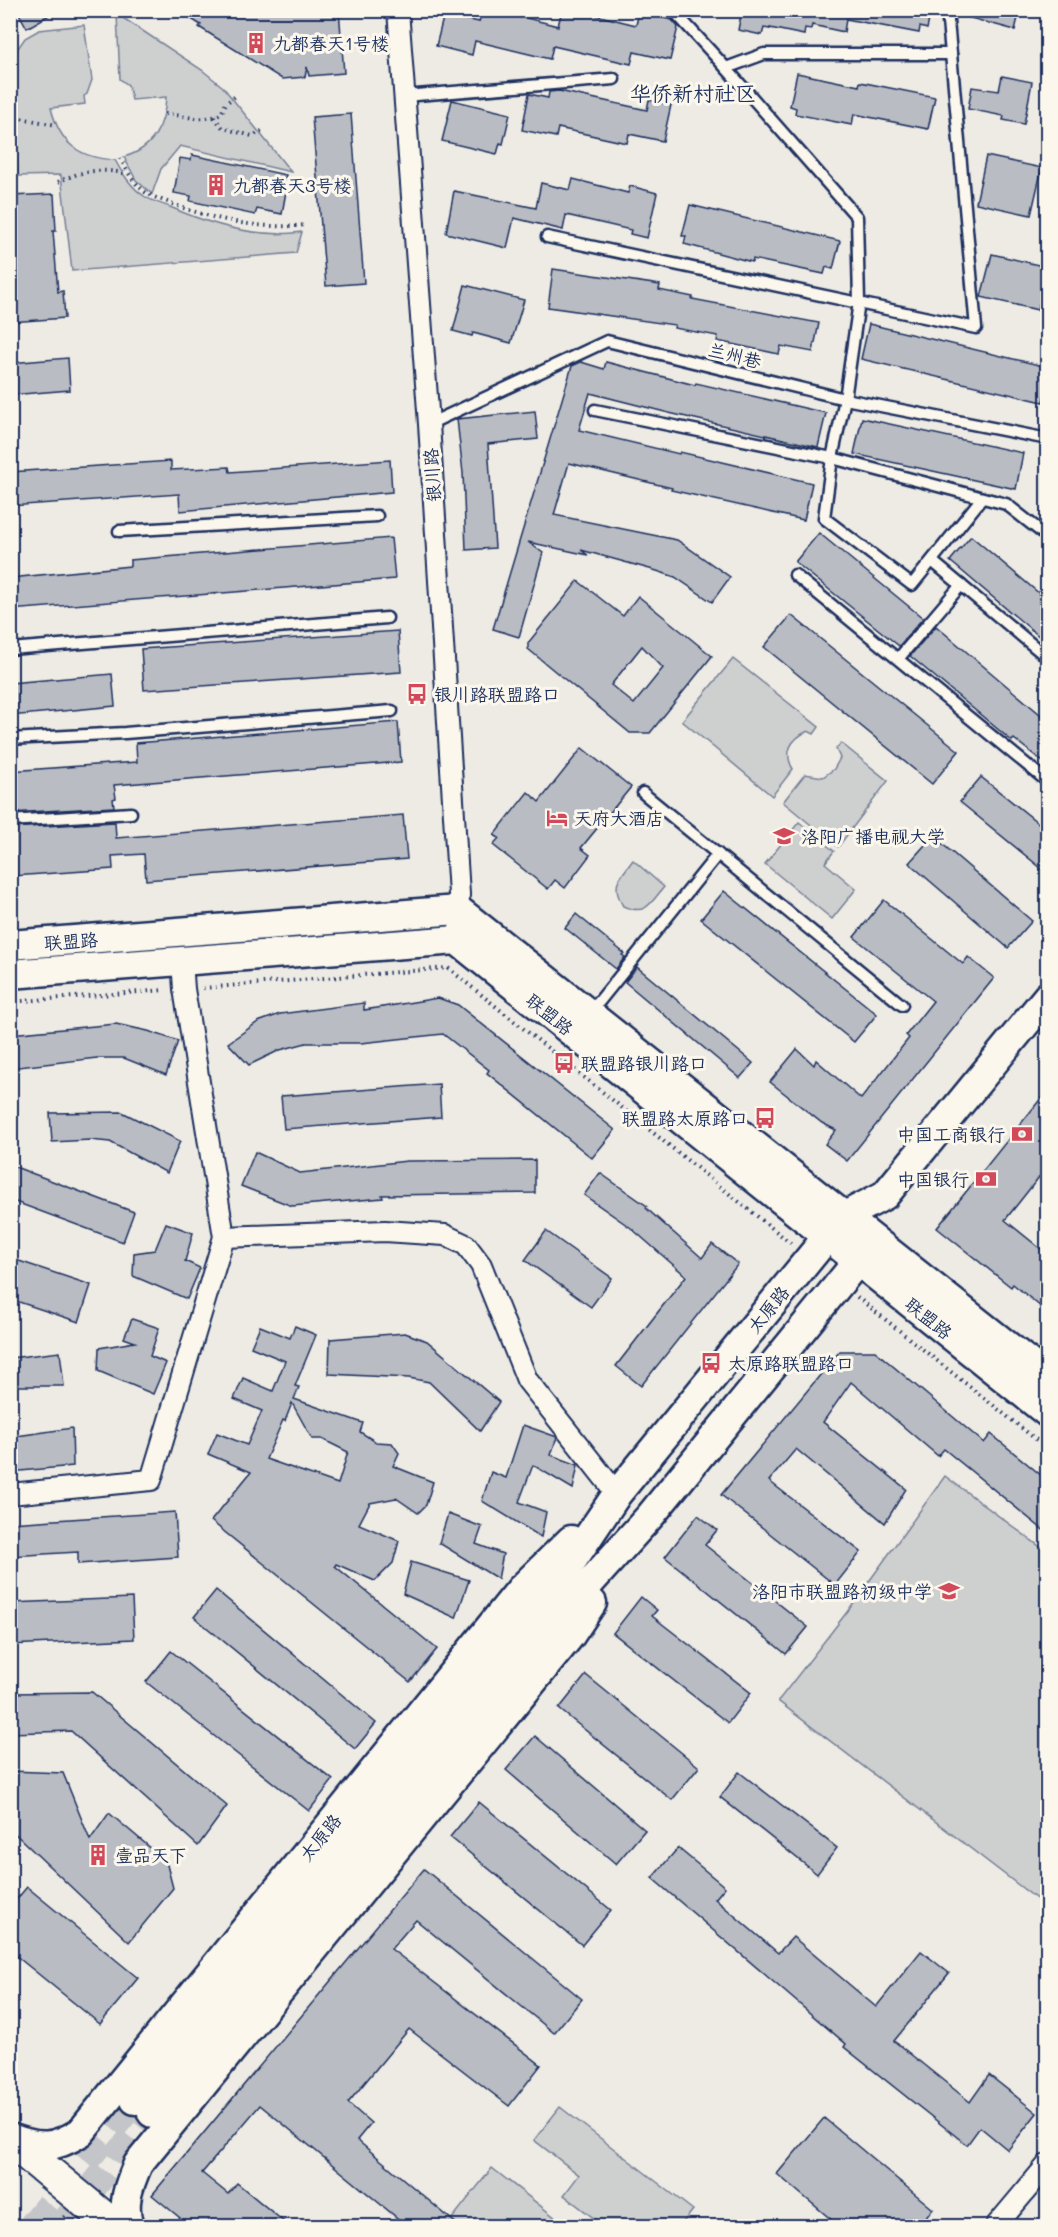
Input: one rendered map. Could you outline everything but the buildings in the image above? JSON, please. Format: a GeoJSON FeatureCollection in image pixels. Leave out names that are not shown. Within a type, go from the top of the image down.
{"type":"FeatureCollection","features":[{"type":"Feature","properties":{"kind":"main road","name":"联盟路"},"geometry":{"type":"LineString","coordinates":[[10,945],[458,910],[591,1014],[827,1237]]}},
{"type":"Feature","properties":{"kind":"main road","name":"联盟路"},"geometry":{"type":"LineString","coordinates":[[10,974],[183,975],[457,940],[1047,1413]]}},
{"type":"Feature","properties":{"kind":"main road","name":"太原路"},"geometry":{"type":"LineString","coordinates":[[885,1195],[857,1262],[651,1515],[560,1616],[143,2106],[537,1613],[617,1494],[827,1237],[885,1195],[1047,996]]}},
{"type":"Feature","properties":{"kind":"main road","name":"联盟路"},"geometry":{"type":"LineString","coordinates":[[857,1262],[1047,1378]]}},
{"type":"Feature","properties":{"kind":"main road","name":"太原路"},"geometry":{"type":"LineString","coordinates":[[10,2139],[44,2147],[69,2139],[81,2132],[521,1589],[617,1494]]}},
{"type":"Feature","properties":{"kind":"main road","name":"太原路"},"geometry":{"type":"LineString","coordinates":[[129,2226],[124,2204],[138,2164],[570,1636],[651,1515]]}},
{"type":"Feature","properties":{"kind":"main road"},"geometry":{"type":"LineString","coordinates":[[10,2139],[114,2226]]}},
{"type":"Feature","properties":{"kind":"street","name":"银川路"},"geometry":{"type":"LineString","coordinates":[[398,10],[429,424],[459,894],[457,940]]}},
{"type":"Feature","properties":{"kind":"street"},"geometry":{"type":"LineString","coordinates":[[10,1494],[151,1480],[224,1238],[183,975]]}},
{"type":"Feature","properties":{"kind":"street"},"geometry":{"type":"LineString","coordinates":[[224,1238],[385,1231],[445,1235],[466,1245],[481,1265],[527,1380],[617,1494]]}},
{"type":"Feature","properties":{"kind":"street"},"geometry":{"type":"LineString","coordinates":[[996,2226],[1047,2164]]}},
{"type":"Feature","properties":{"kind":"lane"},"geometry":{"type":"LineString","coordinates":[[673,10],[857,217],[859,302],[845,399],[832,458],[825,518],[912,585],[982,498]]}},
{"type":"Feature","properties":{"kind":"lane"},"geometry":{"type":"LineString","coordinates":[[547,237],[976,328],[947,10]]}},
{"type":"Feature","properties":{"kind":"lane"},"geometry":{"type":"LineString","coordinates":[[726,68],[764,54],[951,54]]}},
{"type":"Feature","properties":{"kind":"lane"},"geometry":{"type":"LineString","coordinates":[[405,96],[614,79]]}},
{"type":"Feature","properties":{"kind":"lane","name":"兰州巷"},"geometry":{"type":"LineString","coordinates":[[429,424],[607,341],[845,399],[1047,439]]}},
{"type":"Feature","properties":{"kind":"lane"},"geometry":{"type":"LineString","coordinates":[[595,410],[832,458],[1006,504],[1047,537]]}},
{"type":"Feature","properties":{"kind":"lane"},"geometry":{"type":"LineString","coordinates":[[119,531],[377,516]]}},
{"type":"Feature","properties":{"kind":"lane"},"geometry":{"type":"LineString","coordinates":[[932,561],[1047,658]]}},
{"type":"Feature","properties":{"kind":"lane"},"geometry":{"type":"LineString","coordinates":[[795,575],[1047,782]]}},
{"type":"Feature","properties":{"kind":"lane"},"geometry":{"type":"LineString","coordinates":[[898,659],[961,585]]}},
{"type":"Feature","properties":{"kind":"lane"},"geometry":{"type":"LineString","coordinates":[[10,650],[387,618]]}},
{"type":"Feature","properties":{"kind":"lane"},"geometry":{"type":"LineString","coordinates":[[10,739],[124,733],[392,711]]}},
{"type":"Feature","properties":{"kind":"lane"},"geometry":{"type":"LineString","coordinates":[[643,793],[902,1005]]}},
{"type":"Feature","properties":{"kind":"lane"},"geometry":{"type":"LineString","coordinates":[[10,821],[130,813]]}},
{"type":"Feature","properties":{"kind":"lane"},"geometry":{"type":"LineString","coordinates":[[591,1014],[718,854]]}},
{"type":"Feature","properties":{"kind":"path"},"geometry":{"type":"LineString","coordinates":[[165,114],[184,115],[196,120],[214,117],[221,114],[226,103],[237,95]]}},
{"type":"Feature","properties":{"kind":"path"},"geometry":{"type":"LineString","coordinates":[[10,116],[56,125]]}},
{"type":"Feature","properties":{"kind":"path"},"geometry":{"type":"LineString","coordinates":[[214,117],[223,128],[252,136],[266,129]]}},
{"type":"Feature","properties":{"kind":"path"},"geometry":{"type":"LineString","coordinates":[[120,158],[129,174],[147,194],[189,210],[230,222],[287,227],[306,225]]}},
{"type":"Feature","properties":{"kind":"path"},"geometry":{"type":"LineString","coordinates":[[58,182],[76,173],[96,170],[129,174]]}},
{"type":"Feature","properties":{"kind":"path"},"geometry":{"type":"LineString","coordinates":[[10,1002],[183,975],[448,968],[827,1237]]}},
{"type":"Feature","properties":{"kind":"path"},"geometry":{"type":"LineString","coordinates":[[857,1262],[1047,1449]]}},
{"type":"Feature","properties":{"kind":"shaded area"},"geometry":{"type":"Polygon","coordinates":[[[117,14],[202,70],[223,87],[291,172],[180,146],[161,169],[152,194],[136,180],[124,157],[143,148],[156,134],[163,117],[166,97],[132,100],[128,85],[120,79],[117,14]]]}},
{"type":"Feature","properties":{"kind":"shaded area"},"geometry":{"type":"Polygon","coordinates":[[[84,25],[92,80],[84,96],[85,104],[51,108],[66,140],[81,152],[102,159],[115,160],[135,189],[157,202],[234,229],[268,234],[302,232],[296,253],[72,271],[61,175],[18,176],[13,68],[18,48],[25,38],[39,30],[84,25]]]}},
{"type":"Feature","properties":{"kind":"shaded area"},"geometry":{"type":"Polygon","coordinates":[[[733,659],[819,727],[814,734],[808,731],[793,742],[789,757],[793,769],[772,796],[682,721],[733,659]]]}},
{"type":"Feature","properties":{"kind":"shaded area"},"geometry":{"type":"Polygon","coordinates":[[[841,743],[888,781],[838,847],[783,802],[805,774],[823,777],[834,769],[840,758],[836,749],[841,743]]]}},
{"type":"Feature","properties":{"kind":"shaded area"},"geometry":{"type":"Polygon","coordinates":[[[799,822],[834,851],[825,863],[856,889],[832,919],[765,864],[799,822]]]}},
{"type":"Feature","properties":{"kind":"shaded area"},"geometry":{"type":"Polygon","coordinates":[[[633,860],[664,887],[647,907],[637,910],[623,906],[617,892],[618,882],[633,860]]]}},
{"type":"Feature","properties":{"kind":"shaded area","name":"洛阳市联盟路初级中学"},"geometry":{"type":"Polygon","coordinates":[[[945,1476],[1047,1552],[1047,1907],[778,1701],[847,1612],[945,1476]]]}},
{"type":"Feature","properties":{"kind":"shaded area"},"geometry":{"type":"Polygon","coordinates":[[[560,2107],[693,2210],[680,2226],[604,2226],[564,2195],[579,2175],[534,2140],[560,2107]]]}},
{"type":"Feature","properties":{"kind":"shaded area"},"geometry":{"type":"Polygon","coordinates":[[[492,2168],[566,2226],[459,2226],[451,2220],[492,2168]]]}},
{"type":"Feature","properties":{"kind":"tunnel"},"geometry":{"type":"LineString","coordinates":[[32,2226],[135,2100]]}},
{"type":"Feature","properties":{"kind":"tunnel"},"geometry":{"type":"LineString","coordinates":[[62,2226],[152,2113]]}},
{"type":"Feature","properties":{"kind":"place","name":"九都春天1号楼"},"geometry":{"type":"Point","coordinates":[256,43]}},
{"type":"Feature","properties":{"kind":"place","name":"九都春天3号楼"},"geometry":{"type":"Point","coordinates":[216,185]}},
{"type":"Feature","properties":{"kind":"place","name":"银川路联盟路口"},"geometry":{"type":"Point","coordinates":[417,694]}},
{"type":"Feature","properties":{"kind":"place","name":"天府大酒店"},"geometry":{"type":"Point","coordinates":[557,818]}},
{"type":"Feature","properties":{"kind":"place","name":"洛阳广播电视大学"},"geometry":{"type":"Point","coordinates":[784,836]}},
{"type":"Feature","properties":{"kind":"place","name":"联盟路银川路口"},"geometry":{"type":"Point","coordinates":[564,1063]}},
{"type":"Feature","properties":{"kind":"place","name":"联盟路太原路口"},"geometry":{"type":"Point","coordinates":[765,1118]}},
{"type":"Feature","properties":{"kind":"place","name":"中国工商银行"},"geometry":{"type":"Point","coordinates":[1022,1134]}},
{"type":"Feature","properties":{"kind":"place","name":"中国银行"},"geometry":{"type":"Point","coordinates":[986,1179]}},
{"type":"Feature","properties":{"kind":"place","name":"太原路联盟路口"},"geometry":{"type":"Point","coordinates":[711,1363]}},
{"type":"Feature","properties":{"kind":"place","name":"洛阳市联盟路初级中学"},"geometry":{"type":"Point","coordinates":[949,1591]}},
{"type":"Feature","properties":{"kind":"place","name":"壹品天下"},"geometry":{"type":"Point","coordinates":[98,1855]}},
{"type":"Feature","properties":{"kind":"district","name":"华侨新村社区"},"geometry":{"type":"Point","coordinates":[693,92]}}]}
